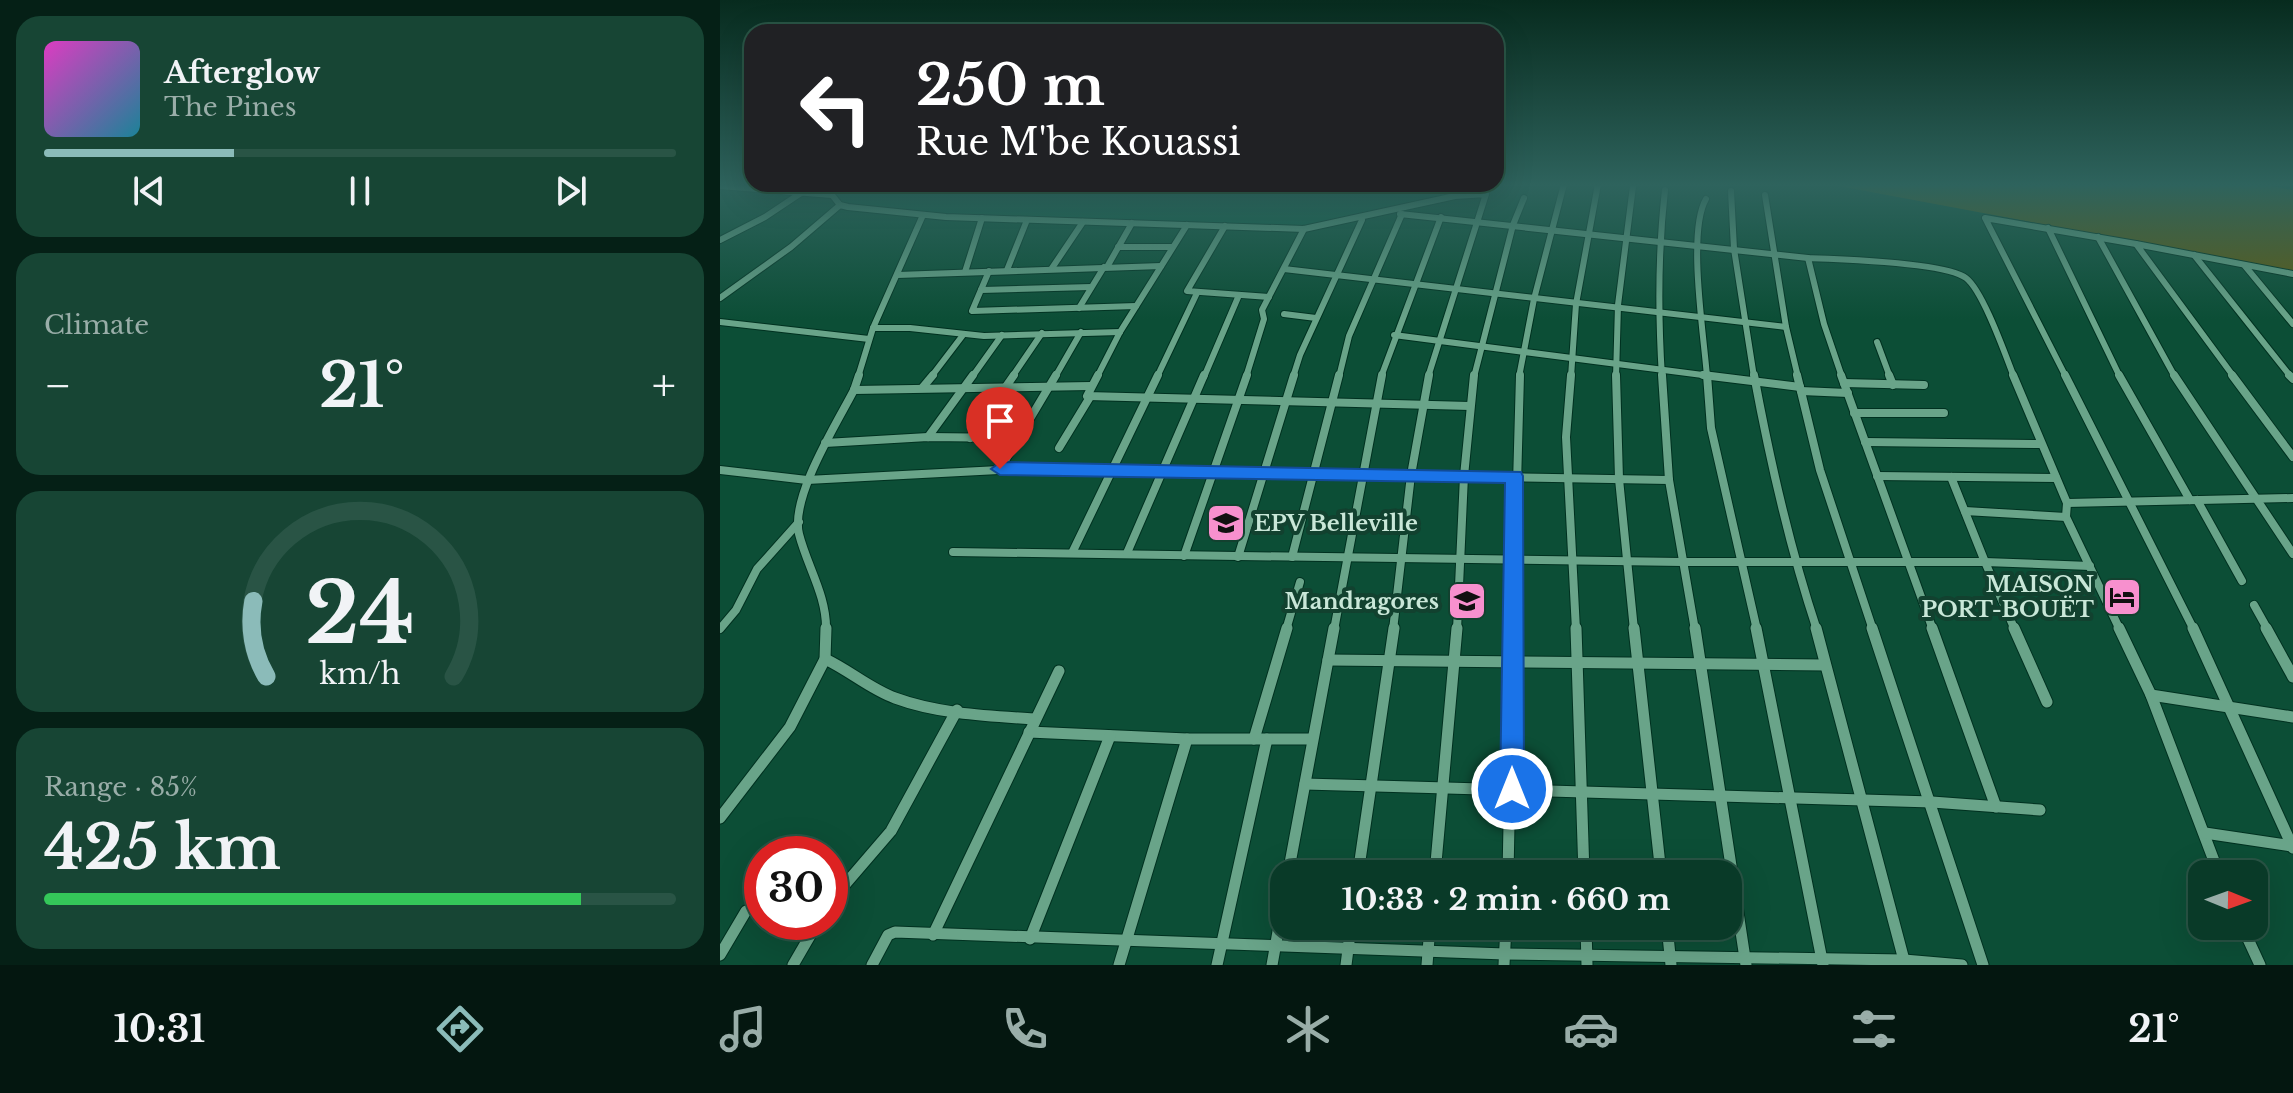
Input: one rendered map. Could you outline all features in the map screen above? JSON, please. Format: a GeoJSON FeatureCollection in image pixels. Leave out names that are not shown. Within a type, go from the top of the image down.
{"type":"FeatureCollection","features":[{"type":"Feature","properties":{"kind":"street"},"geometry":{"type":"LineString","coordinates":[[720,240],[741,229]]}},
{"type":"Feature","properties":{"kind":"street"},"geometry":{"type":"LineString","coordinates":[[720,298],[812,229]]}},
{"type":"Feature","properties":{"kind":"street"},"geometry":{"type":"LineString","coordinates":[[720,818],[790,727],[825,659],[826,624],[822,600],[798,530],[807,480],[854,390],[873,328],[917,229]]}},
{"type":"Feature","properties":{"kind":"street"},"geometry":{"type":"LineString","coordinates":[[965,272],[977,229]]}},
{"type":"Feature","properties":{"kind":"street"},"geometry":{"type":"LineString","coordinates":[[1007,270],[1023,229]]}},
{"type":"Feature","properties":{"kind":"street"},"geometry":{"type":"LineString","coordinates":[[1052,268],[1078,229]]}},
{"type":"Feature","properties":{"kind":"street"},"geometry":{"type":"LineString","coordinates":[[1079,308],[1128,229]]}},
{"type":"Feature","properties":{"kind":"street"},"geometry":{"type":"LineString","coordinates":[[1090,397],[1087,395],[1091,386],[1120,332],[1184,229]]}},
{"type":"Feature","properties":{"kind":"street"},"geometry":{"type":"LineString","coordinates":[[1223,229],[1187,290],[1269,297]]}},
{"type":"Feature","properties":{"kind":"street"},"geometry":{"type":"LineString","coordinates":[[1184,556],[1264,319],[1262,310],[1304,229]]}},
{"type":"Feature","properties":{"kind":"street"},"geometry":{"type":"LineString","coordinates":[[1238,557],[1300,355],[1358,229]]}},
{"type":"Feature","properties":{"kind":"street"},"geometry":{"type":"LineString","coordinates":[[1292,557],[1349,336],[1396,229]]}},
{"type":"Feature","properties":{"kind":"street"},"geometry":{"type":"LineString","coordinates":[[1291,860],[1381,376],[1436,229]]}},
{"type":"Feature","properties":{"kind":"street"},"geometry":{"type":"LineString","coordinates":[[1360,860],[1423,405],[1437,341],[1474,229]]}},
{"type":"Feature","properties":{"kind":"street"},"geometry":{"type":"LineString","coordinates":[[1436,860],[1455,662],[1470,406],[1479,347],[1512,229]]}},
{"type":"Feature","properties":{"kind":"street"},"geometry":{"type":"LineString","coordinates":[[1544,229],[1808,258],[1894,263],[1953,272],[1967,278],[1984,305],[2067,503],[2066,517],[2151,695],[2214,860]]}},
{"type":"Feature","properties":{"kind":"street"},"geometry":{"type":"LineString","coordinates":[[1583,860],[1578,663],[1567,478],[1570,358],[1590,229]]}},
{"type":"Feature","properties":{"kind":"street"},"geometry":{"type":"LineString","coordinates":[[1626,229],[1617,309],[1615,363],[1619,479],[1659,860]]}},
{"type":"Feature","properties":{"kind":"street"},"geometry":{"type":"LineString","coordinates":[[1660,229],[1658,314],[1669,480],[1701,665],[1745,961]]}},
{"type":"Feature","properties":{"kind":"street"},"geometry":{"type":"LineString","coordinates":[[1698,229],[1701,318],[1711,428],[1739,563],[1766,666],[1823,962]]}},
{"type":"Feature","properties":{"kind":"street"},"geometry":{"type":"LineString","coordinates":[[1733,229],[1744,324],[1770,462],[1794,561],[1819,636],[1864,800],[1905,962]]}},
{"type":"Feature","properties":{"kind":"street"},"geometry":{"type":"LineString","coordinates":[[1769,229],[1786,327],[1820,470],[1853,562],[1983,965]]}},
{"type":"Feature","properties":{"kind":"street"},"geometry":{"type":"LineString","coordinates":[[1991,229],[2131,501],[2292,844]]}},
{"type":"Feature","properties":{"kind":"street"},"geometry":{"type":"LineString","coordinates":[[2048,229],[2103,347],[2242,581]]}},
{"type":"Feature","properties":{"kind":"street"},"geometry":{"type":"LineString","coordinates":[[2054,229],[2293,274]]}},
{"type":"Feature","properties":{"kind":"street"},"geometry":{"type":"LineString","coordinates":[[1509,860],[1518,383],[1551,230]]}},
{"type":"Feature","properties":{"kind":"street"},"geometry":{"type":"LineString","coordinates":[[2098,237],[2169,367],[2293,554]]}},
{"type":"Feature","properties":{"kind":"street"},"geometry":{"type":"LineString","coordinates":[[2136,244],[2293,457]]}},
{"type":"Feature","properties":{"kind":"street"},"geometry":{"type":"LineString","coordinates":[[1118,247],[1172,247]]}},
{"type":"Feature","properties":{"kind":"street"},"geometry":{"type":"LineString","coordinates":[[2193,255],[2293,379]]}},
{"type":"Feature","properties":{"kind":"street"},"geometry":{"type":"LineString","coordinates":[[1808,258],[1824,324],[1854,413],[1996,807]]}},
{"type":"Feature","properties":{"kind":"street"},"geometry":{"type":"LineString","coordinates":[[2245,265],[2293,324]]}},
{"type":"Feature","properties":{"kind":"street"},"geometry":{"type":"LineString","coordinates":[[897,275],[1161,266]]}},
{"type":"Feature","properties":{"kind":"street"},"geometry":{"type":"LineString","coordinates":[[1284,269],[1786,327]]}},
{"type":"Feature","properties":{"kind":"street"},"geometry":{"type":"LineString","coordinates":[[989,271],[972,311],[1136,306]]}},
{"type":"Feature","properties":{"kind":"street"},"geometry":{"type":"LineString","coordinates":[[981,290],[1091,287]]}},
{"type":"Feature","properties":{"kind":"street"},"geometry":{"type":"LineString","coordinates":[[1073,551],[1197,293]]}},
{"type":"Feature","properties":{"kind":"street"},"geometry":{"type":"LineString","coordinates":[[1127,553],[1239,295]]}},
{"type":"Feature","properties":{"kind":"street"},"geometry":{"type":"LineString","coordinates":[[1284,314],[1316,318]]}},
{"type":"Feature","properties":{"kind":"street"},"geometry":{"type":"LineString","coordinates":[[720,322],[869,339]]}},
{"type":"Feature","properties":{"kind":"street"},"geometry":{"type":"LineString","coordinates":[[873,328],[910,328],[963,335],[1120,332]]}},
{"type":"Feature","properties":{"kind":"street"},"geometry":{"type":"LineString","coordinates":[[1000,469],[1081,332]]}},
{"type":"Feature","properties":{"kind":"street"},"geometry":{"type":"LineString","coordinates":[[970,438],[1042,333]]}},
{"type":"Feature","properties":{"kind":"street"},"geometry":{"type":"LineString","coordinates":[[923,387],[963,335]]}},
{"type":"Feature","properties":{"kind":"street"},"geometry":{"type":"LineString","coordinates":[[928,437],[1002,335]]}},
{"type":"Feature","properties":{"kind":"street"},"geometry":{"type":"LineString","coordinates":[[1394,335],[1848,393]]}},
{"type":"Feature","properties":{"kind":"street"},"geometry":{"type":"LineString","coordinates":[[1877,342],[1893,385]]}},
{"type":"Feature","properties":{"kind":"street"},"geometry":{"type":"LineString","coordinates":[[1844,383],[1924,385]]}},
{"type":"Feature","properties":{"kind":"street"},"geometry":{"type":"LineString","coordinates":[[854,390],[1091,386]]}},
{"type":"Feature","properties":{"kind":"street"},"geometry":{"type":"LineString","coordinates":[[1090,397],[1470,406]]}},
{"type":"Feature","properties":{"kind":"street"},"geometry":{"type":"LineString","coordinates":[[1059,448],[1090,397]]}},
{"type":"Feature","properties":{"kind":"street"},"geometry":{"type":"LineString","coordinates":[[1854,413],[1944,413]]}},
{"type":"Feature","properties":{"kind":"street"},"geometry":{"type":"LineString","coordinates":[[825,443],[928,437],[1016,438]]}},
{"type":"Feature","properties":{"kind":"street"},"geometry":{"type":"LineString","coordinates":[[1865,442],[2041,444]]}},
{"type":"Feature","properties":{"kind":"street"},"geometry":{"type":"LineString","coordinates":[[720,470],[807,480],[1000,469],[1669,480]]}},
{"type":"Feature","properties":{"kind":"street"},"geometry":{"type":"LineString","coordinates":[[1877,476],[2056,478]]}},
{"type":"Feature","properties":{"kind":"street"},"geometry":{"type":"LineString","coordinates":[[1951,477],[2047,702]]}},
{"type":"Feature","properties":{"kind":"street"},"geometry":{"type":"LineString","coordinates":[[2067,503],[2293,498]]}},
{"type":"Feature","properties":{"kind":"street"},"geometry":{"type":"LineString","coordinates":[[1965,511],[2066,517]]}},
{"type":"Feature","properties":{"kind":"street"},"geometry":{"type":"LineString","coordinates":[[720,629],[736,610],[757,569],[799,522]]}},
{"type":"Feature","properties":{"kind":"street"},"geometry":{"type":"LineString","coordinates":[[953,552],[1073,551],[1346,559],[1739,563],[1985,562],[2090,566]]}},
{"type":"Feature","properties":{"kind":"street"},"geometry":{"type":"LineString","coordinates":[[1217,965],[1260,739],[1300,582]]}},
{"type":"Feature","properties":{"kind":"street"},"geometry":{"type":"LineString","coordinates":[[2254,605],[2293,677]]}},
{"type":"Feature","properties":{"kind":"street"},"geometry":{"type":"LineString","coordinates":[[825,659],[850,669],[867,683],[898,699],[1035,719]]}},
{"type":"Feature","properties":{"kind":"street"},"geometry":{"type":"LineString","coordinates":[[1328,660],[1825,665]]}},
{"type":"Feature","properties":{"kind":"street"},"geometry":{"type":"LineString","coordinates":[[933,935],[1059,671]]}},
{"type":"Feature","properties":{"kind":"street"},"geometry":{"type":"LineString","coordinates":[[2151,695],[2293,717]]}},
{"type":"Feature","properties":{"kind":"street"},"geometry":{"type":"LineString","coordinates":[[848,878],[871,857],[890,832],[957,710]]}},
{"type":"Feature","properties":{"kind":"street"},"geometry":{"type":"LineString","coordinates":[[1029,732],[1187,739],[1311,739]]}},
{"type":"Feature","properties":{"kind":"street"},"geometry":{"type":"LineString","coordinates":[[1030,939],[1110,736]]}},
{"type":"Feature","properties":{"kind":"street"},"geometry":{"type":"LineString","coordinates":[[1119,965],[1187,739]]}},
{"type":"Feature","properties":{"kind":"street"},"geometry":{"type":"LineString","coordinates":[[1305,784],[1932,802],[2040,810]]}},
{"type":"Feature","properties":{"kind":"street"},"geometry":{"type":"LineString","coordinates":[[2205,833],[2292,844]]}},
{"type":"Feature","properties":{"kind":"street"},"geometry":{"type":"LineString","coordinates":[[720,955],[744,914]]}},
{"type":"Feature","properties":{"kind":"street"},"geometry":{"type":"LineString","coordinates":[[872,965],[888,935],[895,932],[1222,946],[1348,948],[1428,958],[1962,965]]}},
{"type":"Feature","properties":{"kind":"street"},"geometry":{"type":"LineString","coordinates":[[793,965],[808,940]]}},
{"type":"Feature","properties":{"kind":"street"},"geometry":{"type":"LineString","coordinates":[[1272,965],[1276,940]]}},
{"type":"Feature","properties":{"kind":"street"},"geometry":{"type":"LineString","coordinates":[[1346,965],[1349,940]]}},
{"type":"Feature","properties":{"kind":"street"},"geometry":{"type":"LineString","coordinates":[[1504,960],[1505,940]]}},
{"type":"Feature","properties":{"kind":"street"},"geometry":{"type":"LineString","coordinates":[[1586,940],[1587,960]]}},
{"type":"Feature","properties":{"kind":"street"},"geometry":{"type":"LineString","coordinates":[[1669,940],[1671,960]]}},
{"type":"Feature","properties":{"kind":"street"},"geometry":{"type":"LineString","coordinates":[[2248,940],[2260,965]]}},
{"type":"Feature","properties":{"kind":"shaded area"},"geometry":{"type":"Polygon","coordinates":[[[2069,229],[2293,229],[2293,271],[2069,229]]]}},
{"type":"Feature","properties":{"kind":"place","name":"EPV Belleville"},"geometry":{"type":"Point","coordinates":[1226,523]}},
{"type":"Feature","properties":{"kind":"place","name":"MAISON PORT-BOUËT"},"geometry":{"type":"Point","coordinates":[2122,597]}},
{"type":"Feature","properties":{"kind":"place","name":"Mandragores"},"geometry":{"type":"Point","coordinates":[1467,601]}},
{"type":"Feature","properties":{"kind":"route"},"geometry":{"type":"LineString","coordinates":[[1000,469],[1514,476],[1512,789]]}}]}
